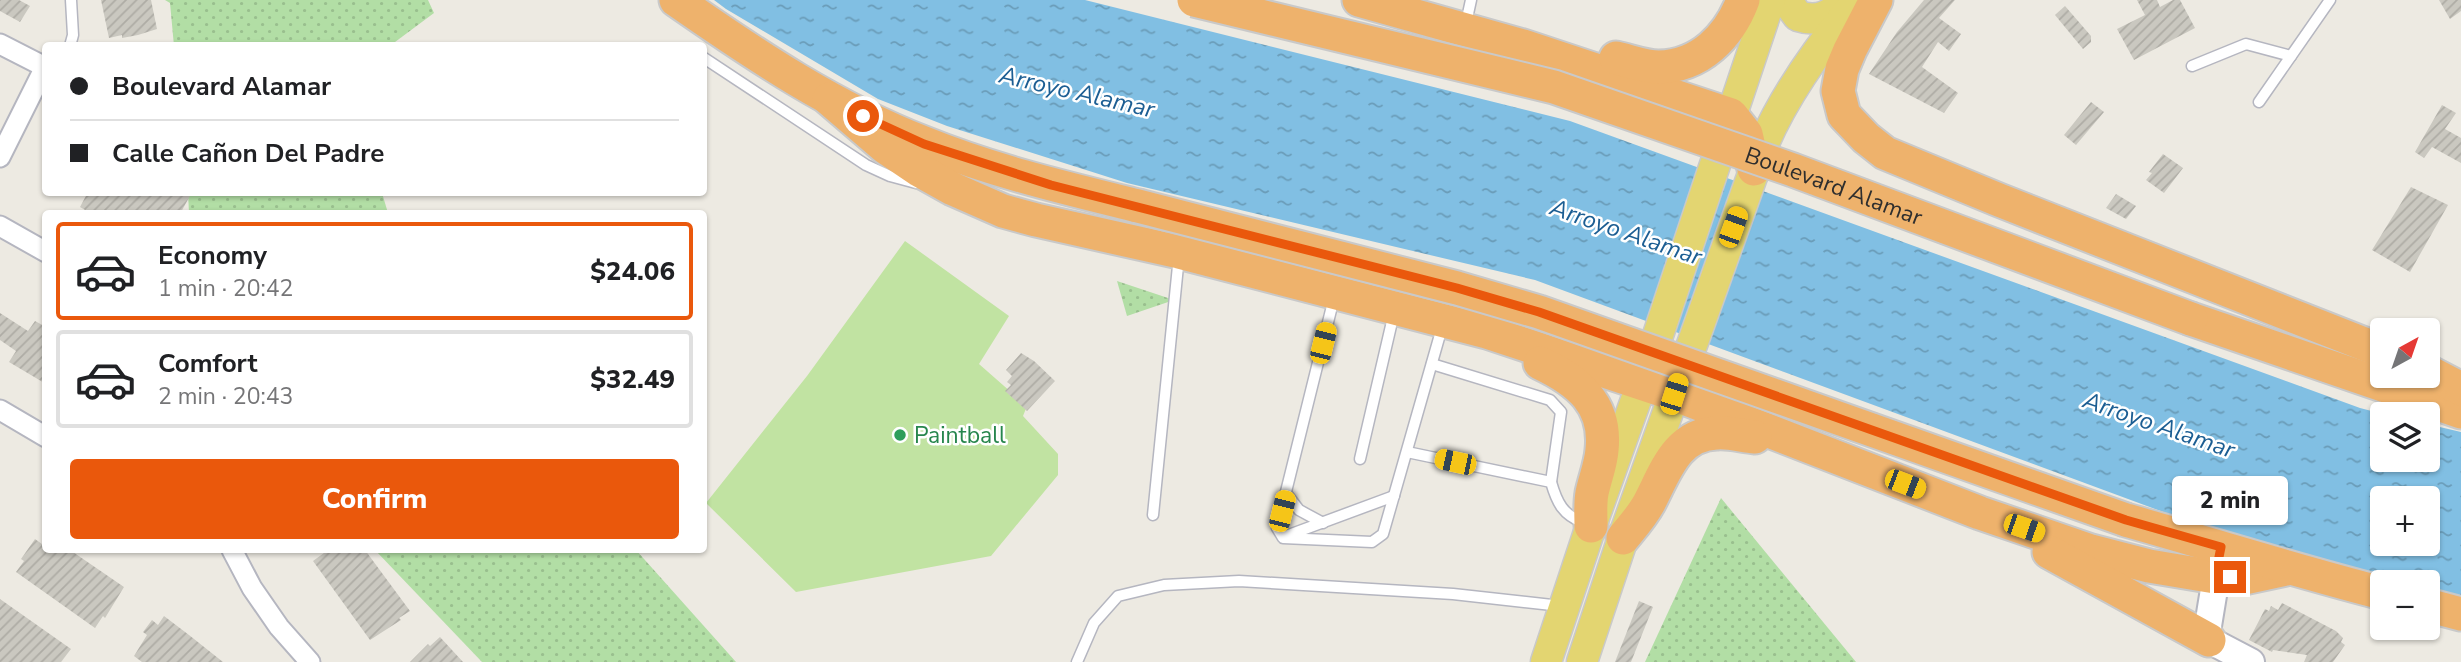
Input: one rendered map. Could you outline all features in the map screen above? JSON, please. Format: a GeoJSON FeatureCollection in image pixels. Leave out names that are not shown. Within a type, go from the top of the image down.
{"type":"FeatureCollection","features":[{"type":"Feature","properties":{"kind":"highway"},"geometry":{"type":"LineString","coordinates":[[676,0],[757,57],[829,99],[924,144],[1051,185],[1518,305],[2126,520],[2218,562]]}},
{"type":"Feature","properties":{"kind":"highway","name":"Boulevard Alamar"},"geometry":{"type":"LineString","coordinates":[[1194,0],[1554,88],[1793,170],[2191,319],[2461,412]]}},
{"type":"Feature","properties":{"kind":"highway"},"geometry":{"type":"LineString","coordinates":[[1359,0],[1468,15],[1522,46],[1729,121],[1746,134],[1759,155]]}},
{"type":"Feature","properties":{"kind":"highway"},"geometry":{"type":"LineString","coordinates":[[1522,46],[1567,44],[1641,64],[1658,67],[1674,64],[1707,52],[1724,35],[1743,0]]}},
{"type":"Feature","properties":{"kind":"highway"},"geometry":{"type":"LineString","coordinates":[[1876,0],[1842,69],[1838,91],[1844,115],[1885,153],[1999,201],[2370,346]]}},
{"type":"Feature","properties":{"kind":"highway"},"geometry":{"type":"LineString","coordinates":[[829,99],[886,147],[953,189],[1003,211],[1179,252],[1488,331],[1674,394],[1980,513],[2091,551],[2149,566],[2218,562],[2286,569],[2370,590]]}},
{"type":"Feature","properties":{"kind":"highway"},"geometry":{"type":"LineString","coordinates":[[1488,331],[1501,344],[1573,381],[1598,412],[1602,430],[1602,451],[1591,502],[1591,526]]}},
{"type":"Feature","properties":{"kind":"highway"},"geometry":{"type":"LineString","coordinates":[[2440,378],[2461,389]]}},
{"type":"Feature","properties":{"kind":"highway"},"geometry":{"type":"LineString","coordinates":[[1623,538],[1648,505],[1669,463],[1689,441],[1702,435],[1718,433],[1761,438],[1780,435]]}},
{"type":"Feature","properties":{"kind":"highway"},"geometry":{"type":"LineString","coordinates":[[1980,513],[2209,640]]}},
{"type":"Feature","properties":{"kind":"highway"},"geometry":{"type":"LineString","coordinates":[[2440,608],[2461,614]]}},
{"type":"Feature","properties":{"kind":"main road"},"geometry":{"type":"LineString","coordinates":[[1546,662],[1770,0]]}},
{"type":"Feature","properties":{"kind":"main road"},"geometry":{"type":"LineString","coordinates":[[1786,0],[1798,16],[1808,19],[1828,16],[1847,0]]}},
{"type":"Feature","properties":{"kind":"main road"},"geometry":{"type":"LineString","coordinates":[[1582,662],[1623,538],[1759,155],[1791,93],[1835,27],[1858,0]]}},
{"type":"Feature","properties":{"kind":"main road"},"geometry":{"type":"LineString","coordinates":[[2218,562],[2207,632],[2209,640],[2251,662]]}},
{"type":"Feature","properties":{"kind":"street"},"geometry":{"type":"LineString","coordinates":[[0,44],[42,65]]}},
{"type":"Feature","properties":{"kind":"street"},"geometry":{"type":"LineString","coordinates":[[0,157],[42,73]]}},
{"type":"Feature","properties":{"kind":"street"},"geometry":{"type":"LineString","coordinates":[[0,226],[42,250]]}},
{"type":"Feature","properties":{"kind":"street"},"geometry":{"type":"LineString","coordinates":[[0,410],[42,435]]}},
{"type":"Feature","properties":{"kind":"street"},"geometry":{"type":"LineString","coordinates":[[234,553],[252,588],[279,627],[310,662]]}},
{"type":"Feature","properties":{"kind":"lane"},"geometry":{"type":"LineString","coordinates":[[71,0],[72,42]]}},
{"type":"Feature","properties":{"kind":"lane"},"geometry":{"type":"LineString","coordinates":[[2259,102],[2330,0]]}},
{"type":"Feature","properties":{"kind":"lane"},"geometry":{"type":"LineString","coordinates":[[2192,66],[2246,44],[2291,56]]}},
{"type":"Feature","properties":{"kind":"lane"},"geometry":{"type":"LineString","coordinates":[[707,60],[866,165],[914,183],[953,189]]}},
{"type":"Feature","properties":{"kind":"lane"},"geometry":{"type":"LineString","coordinates":[[1153,515],[1179,252]]}},
{"type":"Feature","properties":{"kind":"lane"},"geometry":{"type":"LineString","coordinates":[[1283,538],[1277,528],[1336,292]]}},
{"type":"Feature","properties":{"kind":"lane"},"geometry":{"type":"LineString","coordinates":[[1360,459],[1395,308]]}},
{"type":"Feature","properties":{"kind":"lane"},"geometry":{"type":"LineString","coordinates":[[1283,538],[1372,542],[1383,534],[1444,320]]}},
{"type":"Feature","properties":{"kind":"lane"},"geometry":{"type":"LineString","coordinates":[[1432,364],[1550,400],[1561,412],[1550,482],[1558,503],[1569,518],[1591,526]]}},
{"type":"Feature","properties":{"kind":"lane"},"geometry":{"type":"LineString","coordinates":[[1407,452],[1550,482]]}},
{"type":"Feature","properties":{"kind":"lane"},"geometry":{"type":"LineString","coordinates":[[1286,493],[1299,510],[1323,523]]}},
{"type":"Feature","properties":{"kind":"lane"},"geometry":{"type":"LineString","coordinates":[[1283,538],[1394,496]]}},
{"type":"Feature","properties":{"kind":"lane"},"geometry":{"type":"LineString","coordinates":[[1077,662],[1094,623],[1118,596],[1164,584],[1239,581],[1453,594],[1564,606]]}},
{"type":"Feature","properties":{"kind":"green space"},"geometry":{"type":"Polygon","coordinates":[[[165,0],[428,0],[434,13],[395,42],[174,42],[170,3],[165,0]]]}},
{"type":"Feature","properties":{"kind":"green space"},"geometry":{"type":"Polygon","coordinates":[[[188,196],[383,196],[387,210],[189,210],[188,196]]]}},
{"type":"Feature","properties":{"kind":"green space","name":"Paintball"},"geometry":{"type":"Polygon","coordinates":[[[905,241],[1009,316],[979,364],[1027,406],[1023,416],[1058,454],[1058,475],[991,556],[796,592],[707,502],[807,376],[905,241]]]}},
{"type":"Feature","properties":{"kind":"green space"},"geometry":{"type":"Polygon","coordinates":[[[1117,281],[1174,300],[1127,316],[1117,281]]]}},
{"type":"Feature","properties":{"kind":"green space"},"geometry":{"type":"Polygon","coordinates":[[[1721,498],[1856,662],[1645,662],[1721,498]]]}},
{"type":"Feature","properties":{"kind":"green space"},"geometry":{"type":"Polygon","coordinates":[[[378,553],[639,553],[736,662],[482,662],[378,553]]]}},
{"type":"Feature","properties":{"kind":"water","name":"Arroyo Alamar"},"geometry":{"type":"Polygon","coordinates":[[[714,0],[1085,0],[1570,121],[2370,411],[2370,472],[2440,472],[2440,427],[2461,432],[2461,597],[2440,592],[2440,570],[2370,570],[2370,573],[2193,523],[1535,280],[1127,183],[947,126],[878,99],[714,0]]]}},
{"type":"Feature","properties":{"kind":"building"},"geometry":{"type":"Polygon","coordinates":[[[0,0],[19,0],[30,6],[20,22],[0,11],[0,0]]]}},
{"type":"Feature","properties":{"kind":"building"},"geometry":{"type":"Polygon","coordinates":[[[101,0],[151,0],[157,29],[122,38],[122,35],[109,38],[101,0]]]}},
{"type":"Feature","properties":{"kind":"building"},"geometry":{"type":"Polygon","coordinates":[[[1924,0],[1955,0],[1939,18],[1961,34],[1949,51],[1938,42],[1922,67],[1958,93],[1944,113],[1869,74],[1897,32],[1924,0]]]}},
{"type":"Feature","properties":{"kind":"building"},"geometry":{"type":"Polygon","coordinates":[[[2137,0],[2157,0],[2160,7],[2173,0],[2180,0],[2195,28],[2134,60],[2117,29],[2145,15],[2137,0]]]}},
{"type":"Feature","properties":{"kind":"building"},"geometry":{"type":"Polygon","coordinates":[[[2439,0],[2461,0],[2461,11],[2450,19],[2439,0]]]}},
{"type":"Feature","properties":{"kind":"building"},"geometry":{"type":"Polygon","coordinates":[[[2065,6],[2091,36],[2091,42],[2083,49],[2055,15],[2065,6]]]}},
{"type":"Feature","properties":{"kind":"building"},"geometry":{"type":"Polygon","coordinates":[[[2091,102],[2104,112],[2076,145],[2064,135],[2091,102]]]}},
{"type":"Feature","properties":{"kind":"building"},"geometry":{"type":"Polygon","coordinates":[[[2442,105],[2456,113],[2445,129],[2461,138],[2461,163],[2432,147],[2424,158],[2415,152],[2442,105]]]}},
{"type":"Feature","properties":{"kind":"building"},"geometry":{"type":"Polygon","coordinates":[[[2163,154],[2183,168],[2164,193],[2146,180],[2163,154]]]}},
{"type":"Feature","properties":{"kind":"building"},"geometry":{"type":"Polygon","coordinates":[[[2411,187],[2448,205],[2410,272],[2372,250],[2411,187]]]}},
{"type":"Feature","properties":{"kind":"building"},"geometry":{"type":"Polygon","coordinates":[[[2116,194],[2136,206],[2126,219],[2106,208],[2116,194]]]}},
{"type":"Feature","properties":{"kind":"building"},"geometry":{"type":"Polygon","coordinates":[[[86,196],[190,196],[182,210],[85,210],[80,207],[86,196]]]}},
{"type":"Feature","properties":{"kind":"building"},"geometry":{"type":"Polygon","coordinates":[[[0,313],[28,331],[35,321],[42,325],[42,382],[9,362],[16,351],[0,340],[0,313]]]}},
{"type":"Feature","properties":{"kind":"building"},"geometry":{"type":"Polygon","coordinates":[[[1021,353],[1055,381],[1027,411],[1005,391],[1011,385],[1007,382],[1012,376],[1006,370],[1021,353]]]}},
{"type":"Feature","properties":{"kind":"building"},"geometry":{"type":"Polygon","coordinates":[[[35,539],[42,544],[42,553],[74,553],[124,587],[105,618],[103,616],[95,628],[16,572],[24,561],[21,559],[35,539]]]}},
{"type":"Feature","properties":{"kind":"building"},"geometry":{"type":"Polygon","coordinates":[[[324,553],[367,553],[410,611],[370,640],[313,561],[324,553]]]}},
{"type":"Feature","properties":{"kind":"building"},"geometry":{"type":"Polygon","coordinates":[[[0,599],[71,649],[61,662],[0,662],[0,599]]]}},
{"type":"Feature","properties":{"kind":"building"},"geometry":{"type":"Polygon","coordinates":[[[1639,601],[1653,607],[1631,662],[1615,662],[1639,601]]]}},
{"type":"Feature","properties":{"kind":"building"},"geometry":{"type":"Polygon","coordinates":[[[2282,603],[2336,631],[2343,638],[2341,642],[2345,645],[2333,662],[2304,662],[2307,655],[2272,652],[2249,640],[2265,609],[2269,611],[2271,606],[2278,610],[2282,603]]]}},
{"type":"Feature","properties":{"kind":"building"},"geometry":{"type":"Polygon","coordinates":[[[164,616],[223,662],[142,662],[134,656],[147,635],[143,632],[152,620],[158,625],[164,616]]]}},
{"type":"Feature","properties":{"kind":"building"},"geometry":{"type":"Polygon","coordinates":[[[440,637],[463,662],[410,662],[428,644],[430,646],[440,637]]]}},
{"type":"Feature","properties":{"kind":"place","name":"Paintball"},"geometry":{"type":"Point","coordinates":[900,435]}},
{"type":"Feature","properties":{"kind":"route"},"geometry":{"type":"LineString","coordinates":[[863,116],[924,144],[1051,185],[1457,288],[1539,312],[2126,520],[2221,547],[2215,577],[2230,577]]}}]}
